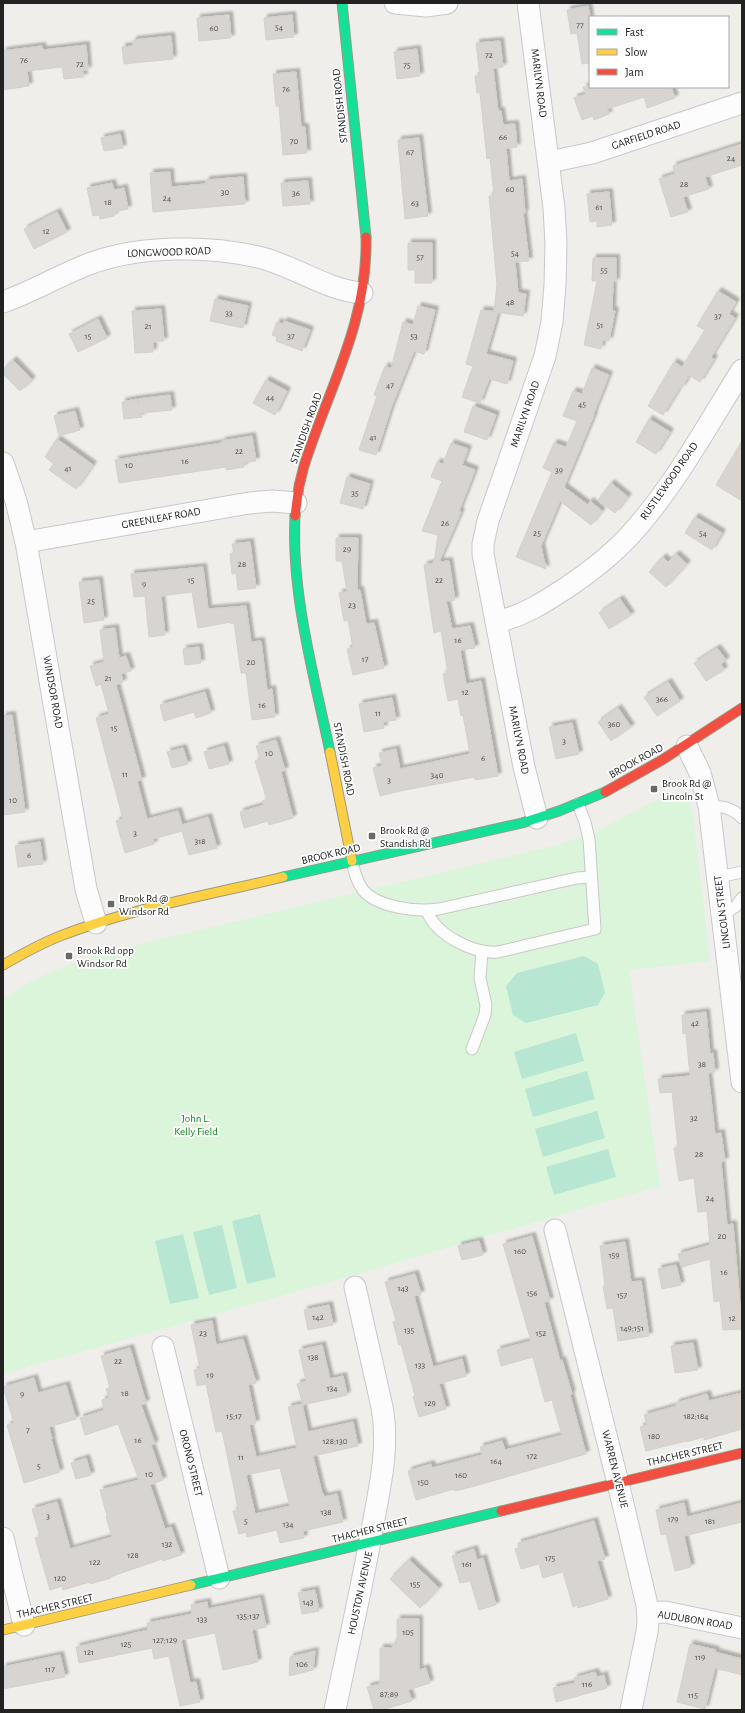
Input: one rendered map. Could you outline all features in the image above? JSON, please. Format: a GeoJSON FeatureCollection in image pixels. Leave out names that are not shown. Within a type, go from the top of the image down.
{"type":"FeatureCollection","features":[{"type":"Feature","properties":{"kind":"street","name":"STANDISH ROAD"},"geometry":{"type":"LineString","coordinates":[[342,3],[366,230],[366,256],[362,293],[355,327],[310,450],[301,480],[296,504],[295,543],[298,588],[352,861]]}},
{"type":"Feature","properties":{"kind":"street"},"geometry":{"type":"LineString","coordinates":[[395,3],[426,6],[448,3]]}},
{"type":"Feature","properties":{"kind":"street","name":"MARILYN ROAD"},"geometry":{"type":"LineString","coordinates":[[528,3],[549,162],[556,244],[555,285],[550,334],[540,372],[488,521],[483,544],[484,566],[524,768],[537,818]]}},
{"type":"Feature","properties":{"kind":"street","name":"GARFIELD ROAD"},"geometry":{"type":"LineString","coordinates":[[549,162],[592,153],[742,103]]}},
{"type":"Feature","properties":{"kind":"street","name":"LONGWOOD ROAD"},"geometry":{"type":"LineString","coordinates":[[3,302],[88,264],[114,255],[145,251],[184,249],[234,252],[263,258],[342,290],[362,293]]}},
{"type":"Feature","properties":{"kind":"street","name":"RUSTLEWOOD ROAD"},"geometry":{"type":"LineString","coordinates":[[496,622],[518,616],[542,604],[600,563],[630,535],[669,486],[742,370]]}},
{"type":"Feature","properties":{"kind":"street","name":"WINDSOR ROAD"},"geometry":{"type":"LineString","coordinates":[[3,463],[16,501],[26,542],[86,889],[96,923]]}},
{"type":"Feature","properties":{"kind":"street","name":"GREENLEAF ROAD"},"geometry":{"type":"LineString","coordinates":[[26,542],[249,502],[272,501],[296,504]]}},
{"type":"Feature","properties":{"kind":"street","name":"BROOK ROAD"},"geometry":{"type":"LineString","coordinates":[[3,965],[41,943],[96,923],[352,861],[508,826],[578,804],[629,780],[687,746],[742,708]]}},
{"type":"Feature","properties":{"kind":"street","name":"LINCOLN STREET"},"geometry":{"type":"LineString","coordinates":[[687,746],[700,773],[709,806],[742,1082]]}},
{"type":"Feature","properties":{"kind":"street","name":"WARREN AVENUE"},"geometry":{"type":"LineString","coordinates":[[555,1230],[618,1483],[648,1613],[647,1632],[631,1710]]}},
{"type":"Feature","properties":{"kind":"street","name":"HOUSTON AVENUE"},"geometry":{"type":"LineString","coordinates":[[335,1710],[370,1542],[384,1463],[385,1423],[355,1287]]}},
{"type":"Feature","properties":{"kind":"street","name":"ORONO STREET"},"geometry":{"type":"LineString","coordinates":[[163,1347],[219,1578]]}},
{"type":"Feature","properties":{"kind":"street","name":"THACHER STREET"},"geometry":{"type":"LineString","coordinates":[[3,1630],[742,1453]]}},
{"type":"Feature","properties":{"kind":"street"},"geometry":{"type":"LineString","coordinates":[[3,1538],[24,1625]]}},
{"type":"Feature","properties":{"kind":"street","name":"AUDUBON ROAD"},"geometry":{"type":"LineString","coordinates":[[648,1613],[665,1612],[742,1628]]}},
{"type":"Feature","properties":{"kind":"lane"},"geometry":{"type":"LineString","coordinates":[[427,910],[433,922],[447,934],[465,945],[482,952],[498,952],[595,929],[589,839],[585,822],[578,804]]}},
{"type":"Feature","properties":{"kind":"lane"},"geometry":{"type":"LineString","coordinates":[[709,806],[722,806],[738,814],[742,818]]}},
{"type":"Feature","properties":{"kind":"lane"},"geometry":{"type":"LineString","coordinates":[[352,861],[358,882],[363,890],[374,899],[405,908],[427,910],[577,878],[591,877]]}},
{"type":"Feature","properties":{"kind":"lane"},"geometry":{"type":"LineString","coordinates":[[718,877],[742,872]]}},
{"type":"Feature","properties":{"kind":"lane"},"geometry":{"type":"LineString","coordinates":[[722,915],[736,906],[742,898]]}},
{"type":"Feature","properties":{"kind":"lane"},"geometry":{"type":"LineString","coordinates":[[472,1049],[485,1015],[486,1005],[480,978],[482,952]]}},
{"type":"Feature","properties":{"kind":"green space","name":"John L. Kelly Field"},"geometry":{"type":"Polygon","coordinates":[[[675,793],[686,798],[692,808],[710,961],[629,970],[660,1186],[295,1292],[3,1374],[3,1000],[40,977],[66,966],[107,952],[557,845],[597,831],[669,794],[675,793]]]}},
{"type":"Feature","properties":{"kind":"green space"},"geometry":{"type":"Polygon","coordinates":[[[584,956],[598,964],[605,993],[598,1005],[526,1023],[513,1015],[506,986],[517,973],[584,956]]]}},
{"type":"Feature","properties":{"kind":"green space"},"geometry":{"type":"Polygon","coordinates":[[[576,1033],[584,1061],[522,1079],[514,1052],[576,1033]]]}},
{"type":"Feature","properties":{"kind":"green space"},"geometry":{"type":"Polygon","coordinates":[[[587,1071],[595,1099],[533,1117],[525,1089],[587,1071]]]}},
{"type":"Feature","properties":{"kind":"green space"},"geometry":{"type":"Polygon","coordinates":[[[597,1111],[605,1138],[543,1157],[535,1129],[597,1111]]]}},
{"type":"Feature","properties":{"kind":"green space"},"geometry":{"type":"Polygon","coordinates":[[[608,1149],[616,1177],[554,1195],[546,1167],[608,1149]]]}},
{"type":"Feature","properties":{"kind":"green space"},"geometry":{"type":"Polygon","coordinates":[[[260,1214],[276,1277],[247,1284],[232,1221],[260,1214]]]}},
{"type":"Feature","properties":{"kind":"green space"},"geometry":{"type":"Polygon","coordinates":[[[222,1225],[237,1288],[209,1295],[193,1232],[222,1225]]]}},
{"type":"Feature","properties":{"kind":"green space"},"geometry":{"type":"Polygon","coordinates":[[[183,1234],[199,1298],[170,1304],[155,1241],[183,1234]]]}},
{"type":"Feature","properties":{"kind":"building"},"geometry":{"type":"Polygon","coordinates":[[[588,6],[590,16],[589,63],[582,64],[577,33],[571,34],[567,10],[588,6]]]}},
{"type":"Feature","properties":{"kind":"building"},"geometry":{"type":"Polygon","coordinates":[[[229,15],[231,38],[199,41],[197,18],[229,15]]]}},
{"type":"Feature","properties":{"kind":"building"},"geometry":{"type":"Polygon","coordinates":[[[292,15],[294,37],[266,40],[264,18],[292,15]]]}},
{"type":"Feature","properties":{"kind":"building"},"geometry":{"type":"Polygon","coordinates":[[[171,36],[173,59],[124,64],[122,47],[133,46],[133,40],[171,36]]]}},
{"type":"Feature","properties":{"kind":"building"},"geometry":{"type":"Polygon","coordinates":[[[500,41],[503,67],[493,68],[498,111],[501,111],[503,125],[515,124],[517,147],[506,148],[509,181],[522,179],[525,213],[523,213],[529,261],[515,262],[518,293],[526,294],[523,316],[494,312],[497,284],[489,196],[494,196],[490,158],[487,159],[480,93],[477,93],[475,76],[480,76],[476,43],[500,41]]]}},
{"type":"Feature","properties":{"kind":"building"},"geometry":{"type":"Polygon","coordinates":[[[86,45],[88,70],[83,70],[84,77],[64,79],[62,67],[27,71],[29,86],[3,90],[3,51],[42,46],[43,50],[86,45]]]}},
{"type":"Feature","properties":{"kind":"building"},"geometry":{"type":"Polygon","coordinates":[[[417,49],[420,76],[397,79],[394,52],[417,49]]]}},
{"type":"Feature","properties":{"kind":"building"},"geometry":{"type":"Polygon","coordinates":[[[296,72],[301,127],[305,127],[307,153],[283,155],[279,106],[276,106],[273,74],[296,72]]]}},
{"type":"Feature","properties":{"kind":"building"},"geometry":{"type":"Polygon","coordinates":[[[583,87],[671,88],[675,98],[647,108],[644,97],[607,109],[609,114],[594,120],[593,116],[582,120],[574,98],[586,94],[583,87]]]}},
{"type":"Feature","properties":{"kind":"building"},"geometry":{"type":"Polygon","coordinates":[[[120,134],[123,148],[104,151],[101,138],[120,134]]]}},
{"type":"Feature","properties":{"kind":"building"},"geometry":{"type":"Polygon","coordinates":[[[419,138],[428,216],[405,219],[398,140],[419,138]]]}},
{"type":"Feature","properties":{"kind":"building"},"geometry":{"type":"Polygon","coordinates":[[[742,144],[742,165],[705,177],[709,189],[683,197],[688,212],[671,217],[659,179],[675,174],[673,166],[742,144]]]}},
{"type":"Feature","properties":{"kind":"building"},"geometry":{"type":"Polygon","coordinates":[[[170,172],[171,187],[206,184],[206,180],[243,177],[245,204],[153,212],[150,173],[170,172]]]}},
{"type":"Feature","properties":{"kind":"building"},"geometry":{"type":"Polygon","coordinates":[[[308,181],[310,204],[283,206],[281,183],[308,181]]]}},
{"type":"Feature","properties":{"kind":"building"},"geometry":{"type":"Polygon","coordinates":[[[112,183],[114,190],[124,188],[128,209],[114,212],[114,216],[100,219],[99,215],[93,216],[87,188],[112,183]]]}},
{"type":"Feature","properties":{"kind":"building"},"geometry":{"type":"Polygon","coordinates":[[[609,192],[612,225],[597,227],[597,221],[590,222],[587,194],[609,192]]]}},
{"type":"Feature","properties":{"kind":"building"},"geometry":{"type":"Polygon","coordinates":[[[57,212],[67,232],[34,249],[24,229],[57,212]]]}},
{"type":"Feature","properties":{"kind":"building"},"geometry":{"type":"Polygon","coordinates":[[[408,243],[432,243],[432,283],[415,283],[415,270],[408,270],[408,243]]]}},
{"type":"Feature","properties":{"kind":"building"},"geometry":{"type":"Polygon","coordinates":[[[593,258],[616,258],[616,282],[613,281],[612,310],[615,311],[609,341],[603,340],[601,349],[584,345],[597,281],[592,281],[593,258]]]}},
{"type":"Feature","properties":{"kind":"building"},"geometry":{"type":"Polygon","coordinates":[[[718,291],[736,302],[729,314],[735,318],[711,357],[714,359],[700,382],[689,375],[682,388],[680,387],[663,415],[648,406],[674,362],[682,367],[705,330],[697,326],[718,291]]]}},
{"type":"Feature","properties":{"kind":"building"},"geometry":{"type":"Polygon","coordinates":[[[215,299],[248,306],[243,328],[210,321],[215,299]]]}},
{"type":"Feature","properties":{"kind":"building"},"geometry":{"type":"Polygon","coordinates":[[[418,306],[435,310],[424,354],[414,351],[391,408],[376,455],[359,450],[377,396],[374,395],[385,366],[391,369],[403,322],[413,325],[418,306]]]}},
{"type":"Feature","properties":{"kind":"building"},"geometry":{"type":"Polygon","coordinates":[[[161,309],[164,341],[153,342],[153,352],[135,353],[132,311],[161,309]]]}},
{"type":"Feature","properties":{"kind":"building"},"geometry":{"type":"Polygon","coordinates":[[[481,310],[498,312],[486,354],[513,361],[507,384],[489,379],[480,403],[462,397],[473,366],[466,364],[481,310]]]}},
{"type":"Feature","properties":{"kind":"building"},"geometry":{"type":"Polygon","coordinates":[[[98,319],[107,338],[78,352],[69,334],[98,319]]]}},
{"type":"Feature","properties":{"kind":"building"},"geometry":{"type":"Polygon","coordinates":[[[284,321],[310,330],[302,351],[276,341],[277,337],[272,335],[277,322],[283,324],[284,321]]]}},
{"type":"Feature","properties":{"kind":"building"},"geometry":{"type":"Polygon","coordinates":[[[13,360],[32,380],[20,391],[3,374],[3,370],[13,360]]]}},
{"type":"Feature","properties":{"kind":"building"},"geometry":{"type":"Polygon","coordinates":[[[592,368],[609,375],[564,487],[588,505],[590,501],[602,511],[591,525],[560,501],[541,546],[546,569],[516,557],[552,472],[543,468],[554,443],[566,447],[577,421],[563,416],[573,391],[582,394],[592,368]]]}},
{"type":"Feature","properties":{"kind":"building"},"geometry":{"type":"Polygon","coordinates":[[[266,380],[287,391],[275,415],[253,403],[266,380]]]}},
{"type":"Feature","properties":{"kind":"building"},"geometry":{"type":"Polygon","coordinates":[[[170,395],[172,410],[141,413],[142,417],[124,419],[122,402],[137,399],[139,404],[138,399],[170,395]]]}},
{"type":"Feature","properties":{"kind":"building"},"geometry":{"type":"Polygon","coordinates":[[[473,406],[496,415],[487,440],[464,432],[473,406]]]}},
{"type":"Feature","properties":{"kind":"building"},"geometry":{"type":"Polygon","coordinates":[[[75,411],[80,430],[59,436],[54,416],[75,411]]]}},
{"type":"Feature","properties":{"kind":"building"},"geometry":{"type":"Polygon","coordinates":[[[649,419],[670,432],[656,454],[636,442],[649,419]]]}},
{"type":"Feature","properties":{"kind":"building"},"geometry":{"type":"Polygon","coordinates":[[[252,436],[256,461],[243,463],[244,467],[226,470],[226,467],[119,483],[115,460],[222,443],[222,441],[252,436]]]}},
{"type":"Feature","properties":{"kind":"building"},"geometry":{"type":"Polygon","coordinates":[[[57,439],[93,465],[76,489],[49,470],[54,464],[45,457],[57,439]]]}},
{"type":"Feature","properties":{"kind":"building"},"geometry":{"type":"Polygon","coordinates":[[[742,441],[742,501],[716,485],[742,441]]]}},
{"type":"Feature","properties":{"kind":"building"},"geometry":{"type":"Polygon","coordinates":[[[451,443],[468,449],[462,465],[475,470],[459,511],[461,512],[439,562],[449,561],[455,600],[446,601],[452,629],[470,626],[475,648],[460,650],[466,684],[481,681],[498,776],[475,780],[475,777],[380,796],[373,768],[382,766],[379,753],[396,749],[400,769],[470,754],[463,715],[461,716],[458,699],[448,701],[443,674],[448,673],[441,631],[434,633],[424,565],[434,563],[438,535],[422,531],[442,481],[431,477],[437,462],[443,464],[451,443]]]}},
{"type":"Feature","properties":{"kind":"building"},"geometry":{"type":"Polygon","coordinates":[[[347,477],[370,484],[363,509],[340,503],[347,477]]]}},
{"type":"Feature","properties":{"kind":"building"},"geometry":{"type":"Polygon","coordinates":[[[611,483],[628,497],[615,513],[598,500],[611,483]]]}},
{"type":"Feature","properties":{"kind":"building"},"geometry":{"type":"Polygon","coordinates":[[[695,517],[722,533],[712,550],[685,533],[695,517]]]}},
{"type":"Feature","properties":{"kind":"building"},"geometry":{"type":"Polygon","coordinates":[[[336,538],[358,538],[357,590],[360,590],[366,624],[374,623],[384,668],[353,675],[347,649],[353,648],[348,620],[344,621],[339,593],[347,592],[342,561],[336,561],[336,538]]]}},
{"type":"Feature","properties":{"kind":"building"},"geometry":{"type":"Polygon","coordinates":[[[250,542],[256,588],[238,590],[236,573],[232,574],[230,554],[234,553],[232,544],[250,542]]]}},
{"type":"Feature","properties":{"kind":"building"},"geometry":{"type":"Polygon","coordinates":[[[676,554],[687,564],[666,587],[649,572],[663,557],[668,562],[676,554]]]}},
{"type":"Feature","properties":{"kind":"building"},"geometry":{"type":"Polygon","coordinates":[[[203,567],[208,609],[246,606],[251,642],[261,641],[267,690],[272,689],[275,717],[252,720],[246,673],[241,673],[234,623],[231,624],[231,622],[198,628],[192,592],[161,596],[165,635],[149,637],[145,596],[134,597],[131,574],[203,567]]]}},
{"type":"Feature","properties":{"kind":"building"},"geometry":{"type":"Polygon","coordinates":[[[99,580],[104,620],[84,623],[79,582],[99,580]]]}},
{"type":"Feature","properties":{"kind":"building"},"geometry":{"type":"Polygon","coordinates":[[[620,599],[631,615],[609,629],[599,613],[620,599]]]}},
{"type":"Feature","properties":{"kind":"building"},"geometry":{"type":"Polygon","coordinates":[[[115,628],[119,658],[126,656],[131,671],[121,674],[123,682],[116,685],[142,780],[137,781],[147,819],[178,811],[182,825],[208,817],[217,848],[189,855],[182,831],[153,839],[154,844],[125,853],[116,821],[123,819],[96,718],[109,714],[101,684],[96,686],[90,666],[104,662],[100,630],[115,628]]]}},
{"type":"Feature","properties":{"kind":"building"},"geometry":{"type":"Polygon","coordinates":[[[199,647],[201,663],[185,665],[183,649],[199,647]]]}},
{"type":"Feature","properties":{"kind":"building"},"geometry":{"type":"Polygon","coordinates":[[[717,648],[726,660],[721,664],[724,670],[706,681],[694,663],[717,648]]]}},
{"type":"Feature","properties":{"kind":"building"},"geometry":{"type":"Polygon","coordinates":[[[668,682],[680,701],[657,716],[644,697],[668,682]]]}},
{"type":"Feature","properties":{"kind":"building"},"geometry":{"type":"Polygon","coordinates":[[[205,692],[211,713],[196,718],[194,712],[164,721],[160,705],[205,692]]]}},
{"type":"Feature","properties":{"kind":"building"},"geometry":{"type":"Polygon","coordinates":[[[392,698],[396,720],[383,722],[384,728],[364,732],[359,704],[392,698]]]}},
{"type":"Feature","properties":{"kind":"building"},"geometry":{"type":"Polygon","coordinates":[[[618,708],[631,727],[611,741],[598,722],[618,708]]]}},
{"type":"Feature","properties":{"kind":"building"},"geometry":{"type":"Polygon","coordinates":[[[12,715],[25,812],[3,815],[3,716],[12,715]]]}},
{"type":"Feature","properties":{"kind":"building"},"geometry":{"type":"Polygon","coordinates":[[[572,723],[579,754],[556,759],[549,727],[572,723]]]}},
{"type":"Feature","properties":{"kind":"building"},"geometry":{"type":"Polygon","coordinates":[[[276,740],[285,770],[281,772],[293,818],[269,825],[268,821],[244,828],[240,812],[264,805],[262,801],[267,800],[255,761],[260,759],[256,746],[276,740]]]}},
{"type":"Feature","properties":{"kind":"building"},"geometry":{"type":"Polygon","coordinates":[[[224,746],[229,764],[209,769],[204,752],[224,746]]]}},
{"type":"Feature","properties":{"kind":"building"},"geometry":{"type":"Polygon","coordinates":[[[183,748],[188,764],[172,768],[167,752],[183,748]]]}},
{"type":"Feature","properties":{"kind":"building"},"geometry":{"type":"Polygon","coordinates":[[[40,842],[43,864],[18,867],[15,846],[40,842]]]}},
{"type":"Feature","properties":{"kind":"building"},"geometry":{"type":"Polygon","coordinates":[[[706,1012],[710,1054],[713,1053],[715,1072],[708,1073],[715,1134],[721,1133],[725,1161],[721,1162],[727,1225],[733,1224],[740,1305],[742,1305],[742,1329],[723,1330],[720,1301],[714,1302],[710,1259],[682,1267],[678,1254],[710,1245],[707,1211],[698,1212],[694,1178],[679,1181],[674,1148],[678,1148],[672,1092],[660,1093],[658,1079],[690,1076],[686,1033],[683,1034],[682,1015],[706,1012]]]}},
{"type":"Feature","properties":{"kind":"building"},"geometry":{"type":"Polygon","coordinates":[[[532,1236],[550,1301],[544,1302],[560,1361],[562,1360],[572,1394],[570,1395],[586,1454],[475,1486],[455,1491],[454,1489],[416,1500],[408,1471],[431,1464],[432,1468],[482,1455],[480,1447],[502,1441],[505,1450],[562,1435],[552,1400],[545,1402],[533,1357],[501,1366],[497,1350],[531,1341],[503,1244],[532,1236]]]}},
{"type":"Feature","properties":{"kind":"building"},"geometry":{"type":"Polygon","coordinates":[[[479,1241],[483,1255],[462,1260],[458,1246],[479,1241]]]}},
{"type":"Feature","properties":{"kind":"building"},"geometry":{"type":"Polygon","coordinates":[[[625,1242],[631,1282],[641,1281],[649,1336],[618,1341],[613,1308],[607,1309],[603,1286],[605,1286],[600,1246],[625,1242]]]}},
{"type":"Feature","properties":{"kind":"building"},"geometry":{"type":"Polygon","coordinates":[[[676,1265],[681,1285],[662,1289],[658,1269],[676,1265]]]}},
{"type":"Feature","properties":{"kind":"building"},"geometry":{"type":"Polygon","coordinates":[[[415,1274],[421,1294],[414,1296],[433,1367],[462,1359],[466,1376],[439,1384],[446,1409],[419,1417],[401,1344],[399,1345],[393,1322],[396,1321],[385,1282],[415,1274]]]}},
{"type":"Feature","properties":{"kind":"building"},"geometry":{"type":"Polygon","coordinates":[[[329,1305],[333,1325],[308,1330],[304,1310],[329,1305]]]}},
{"type":"Feature","properties":{"kind":"building"},"geometry":{"type":"Polygon","coordinates":[[[212,1321],[216,1345],[243,1339],[256,1383],[248,1385],[256,1423],[249,1425],[256,1457],[297,1448],[288,1407],[302,1404],[308,1432],[353,1422],[358,1446],[313,1456],[322,1493],[324,1497],[337,1494],[343,1522],[303,1531],[304,1538],[280,1543],[277,1530],[247,1537],[246,1532],[239,1534],[233,1511],[238,1510],[222,1431],[216,1432],[206,1384],[197,1386],[194,1370],[200,1369],[191,1325],[212,1321]],[[280,1468],[246,1475],[255,1514],[290,1506],[280,1468]]]}},
{"type":"Feature","properties":{"kind":"building"},"geometry":{"type":"Polygon","coordinates":[[[693,1343],[698,1370],[675,1373],[671,1346],[693,1343]]]}},
{"type":"Feature","properties":{"kind":"building"},"geometry":{"type":"Polygon","coordinates":[[[322,1345],[330,1379],[343,1376],[347,1395],[303,1405],[297,1384],[306,1381],[299,1350],[322,1345]]]}},
{"type":"Feature","properties":{"kind":"building"},"geometry":{"type":"Polygon","coordinates":[[[130,1348],[146,1403],[141,1405],[155,1444],[151,1445],[163,1480],[150,1485],[165,1529],[171,1527],[181,1555],[163,1561],[162,1559],[110,1577],[111,1578],[90,1584],[90,1582],[63,1590],[62,1586],[50,1590],[35,1538],[40,1537],[32,1509],[57,1502],[70,1549],[112,1537],[100,1490],[139,1480],[118,1424],[85,1435],[80,1418],[104,1410],[102,1400],[109,1398],[106,1389],[110,1388],[101,1356],[130,1348]]]}},
{"type":"Feature","properties":{"kind":"building"},"geometry":{"type":"Polygon","coordinates":[[[34,1378],[38,1393],[66,1385],[76,1419],[49,1427],[60,1472],[24,1483],[7,1425],[14,1423],[3,1387],[34,1378]]]}},
{"type":"Feature","properties":{"kind":"building"},"geometry":{"type":"Polygon","coordinates":[[[742,1393],[742,1429],[704,1440],[704,1437],[646,1451],[640,1427],[647,1425],[644,1415],[676,1406],[676,1403],[707,1394],[709,1401],[742,1393]]]}},
{"type":"Feature","properties":{"kind":"building"},"geometry":{"type":"Polygon","coordinates":[[[86,1458],[91,1475],[76,1479],[71,1463],[86,1458]]]}},
{"type":"Feature","properties":{"kind":"building"},"geometry":{"type":"Polygon","coordinates":[[[684,1503],[687,1517],[742,1503],[742,1522],[684,1536],[691,1567],[675,1571],[666,1534],[661,1535],[656,1510],[684,1503]]]}},
{"type":"Feature","properties":{"kind":"building"},"geometry":{"type":"Polygon","coordinates":[[[594,1521],[605,1559],[597,1561],[608,1599],[578,1608],[577,1605],[573,1607],[563,1572],[543,1578],[539,1564],[521,1569],[515,1549],[519,1548],[518,1543],[594,1521]]]}},
{"type":"Feature","properties":{"kind":"building"},"geometry":{"type":"Polygon","coordinates":[[[474,1549],[477,1560],[483,1558],[496,1605],[479,1610],[470,1581],[460,1583],[452,1556],[474,1549]]]}},
{"type":"Feature","properties":{"kind":"building"},"geometry":{"type":"Polygon","coordinates":[[[409,1560],[439,1588],[420,1608],[390,1579],[409,1560]]]}},
{"type":"Feature","properties":{"kind":"building"},"geometry":{"type":"Polygon","coordinates":[[[315,1590],[319,1611],[302,1614],[298,1593],[315,1590]]]}},
{"type":"Feature","properties":{"kind":"building"},"geometry":{"type":"Polygon","coordinates":[[[260,1598],[266,1627],[252,1630],[258,1662],[223,1670],[215,1633],[181,1640],[190,1683],[196,1682],[200,1702],[180,1706],[169,1656],[154,1659],[152,1648],[79,1663],[76,1647],[148,1630],[147,1623],[192,1614],[191,1605],[207,1602],[208,1609],[260,1598]]]}},
{"type":"Feature","properties":{"kind":"building"},"geometry":{"type":"Polygon","coordinates":[[[397,1619],[419,1619],[419,1670],[426,1668],[430,1683],[408,1690],[412,1701],[381,1710],[374,1710],[367,1687],[380,1684],[380,1648],[393,1648],[392,1644],[397,1644],[397,1619]]]}},
{"type":"Feature","properties":{"kind":"building"},"geometry":{"type":"Polygon","coordinates":[[[690,1644],[716,1650],[715,1652],[742,1659],[742,1675],[715,1668],[705,1709],[677,1702],[690,1644]]]}},
{"type":"Feature","properties":{"kind":"building"},"geometry":{"type":"Polygon","coordinates":[[[315,1651],[313,1670],[289,1676],[290,1657],[315,1651]]]}},
{"type":"Feature","properties":{"kind":"building"},"geometry":{"type":"Polygon","coordinates":[[[60,1655],[65,1677],[3,1689],[3,1667],[60,1655]]]}},
{"type":"Feature","properties":{"kind":"building"},"geometry":{"type":"Polygon","coordinates":[[[595,1672],[597,1677],[604,1675],[607,1688],[556,1702],[553,1688],[575,1683],[574,1678],[595,1672]]]}},
{"type":"Feature","properties":{"kind":"traffic: fast"},"geometry":{"type":"LineString","coordinates":[[342,3],[366,237]]}},
{"type":"Feature","properties":{"kind":"traffic: fast"},"geometry":{"type":"LineString","coordinates":[[295,516],[295,545],[300,605],[330,752]]}},
{"type":"Feature","properties":{"kind":"traffic: fast"},"geometry":{"type":"LineString","coordinates":[[283,877],[522,823],[559,811],[605,792]]}},
{"type":"Feature","properties":{"kind":"traffic: fast"},"geometry":{"type":"LineString","coordinates":[[191,1585],[501,1511]]}},
{"type":"Feature","properties":{"kind":"traffic: slow"},"geometry":{"type":"LineString","coordinates":[[330,752],[352,861]]}},
{"type":"Feature","properties":{"kind":"traffic: slow"},"geometry":{"type":"LineString","coordinates":[[3,965],[45,942],[87,926],[143,910],[283,877]]}},
{"type":"Feature","properties":{"kind":"traffic: slow"},"geometry":{"type":"LineString","coordinates":[[3,1630],[191,1585]]}},
{"type":"Feature","properties":{"kind":"traffic: jam"},"geometry":{"type":"LineString","coordinates":[[295,516],[299,486],[304,466],[354,326],[361,298],[365,268],[366,237]]}},
{"type":"Feature","properties":{"kind":"traffic: jam"},"geometry":{"type":"LineString","coordinates":[[605,792],[662,760],[742,708]]}},
{"type":"Feature","properties":{"kind":"traffic: jam"},"geometry":{"type":"LineString","coordinates":[[501,1511],[742,1453]]}},
{"type":"Feature","properties":{"kind":"place","name":"Brook Rd @ Lincoln St"},"geometry":{"type":"Point","coordinates":[654,789]}},
{"type":"Feature","properties":{"kind":"place","name":"Brook Rd @ Standish Rd"},"geometry":{"type":"Point","coordinates":[372,836]}},
{"type":"Feature","properties":{"kind":"place","name":"Brook Rd @ Windsor Rd"},"geometry":{"type":"Point","coordinates":[111,904]}},
{"type":"Feature","properties":{"kind":"place","name":"Brook Rd opp Windsor Rd"},"geometry":{"type":"Point","coordinates":[69,956]}}]}
